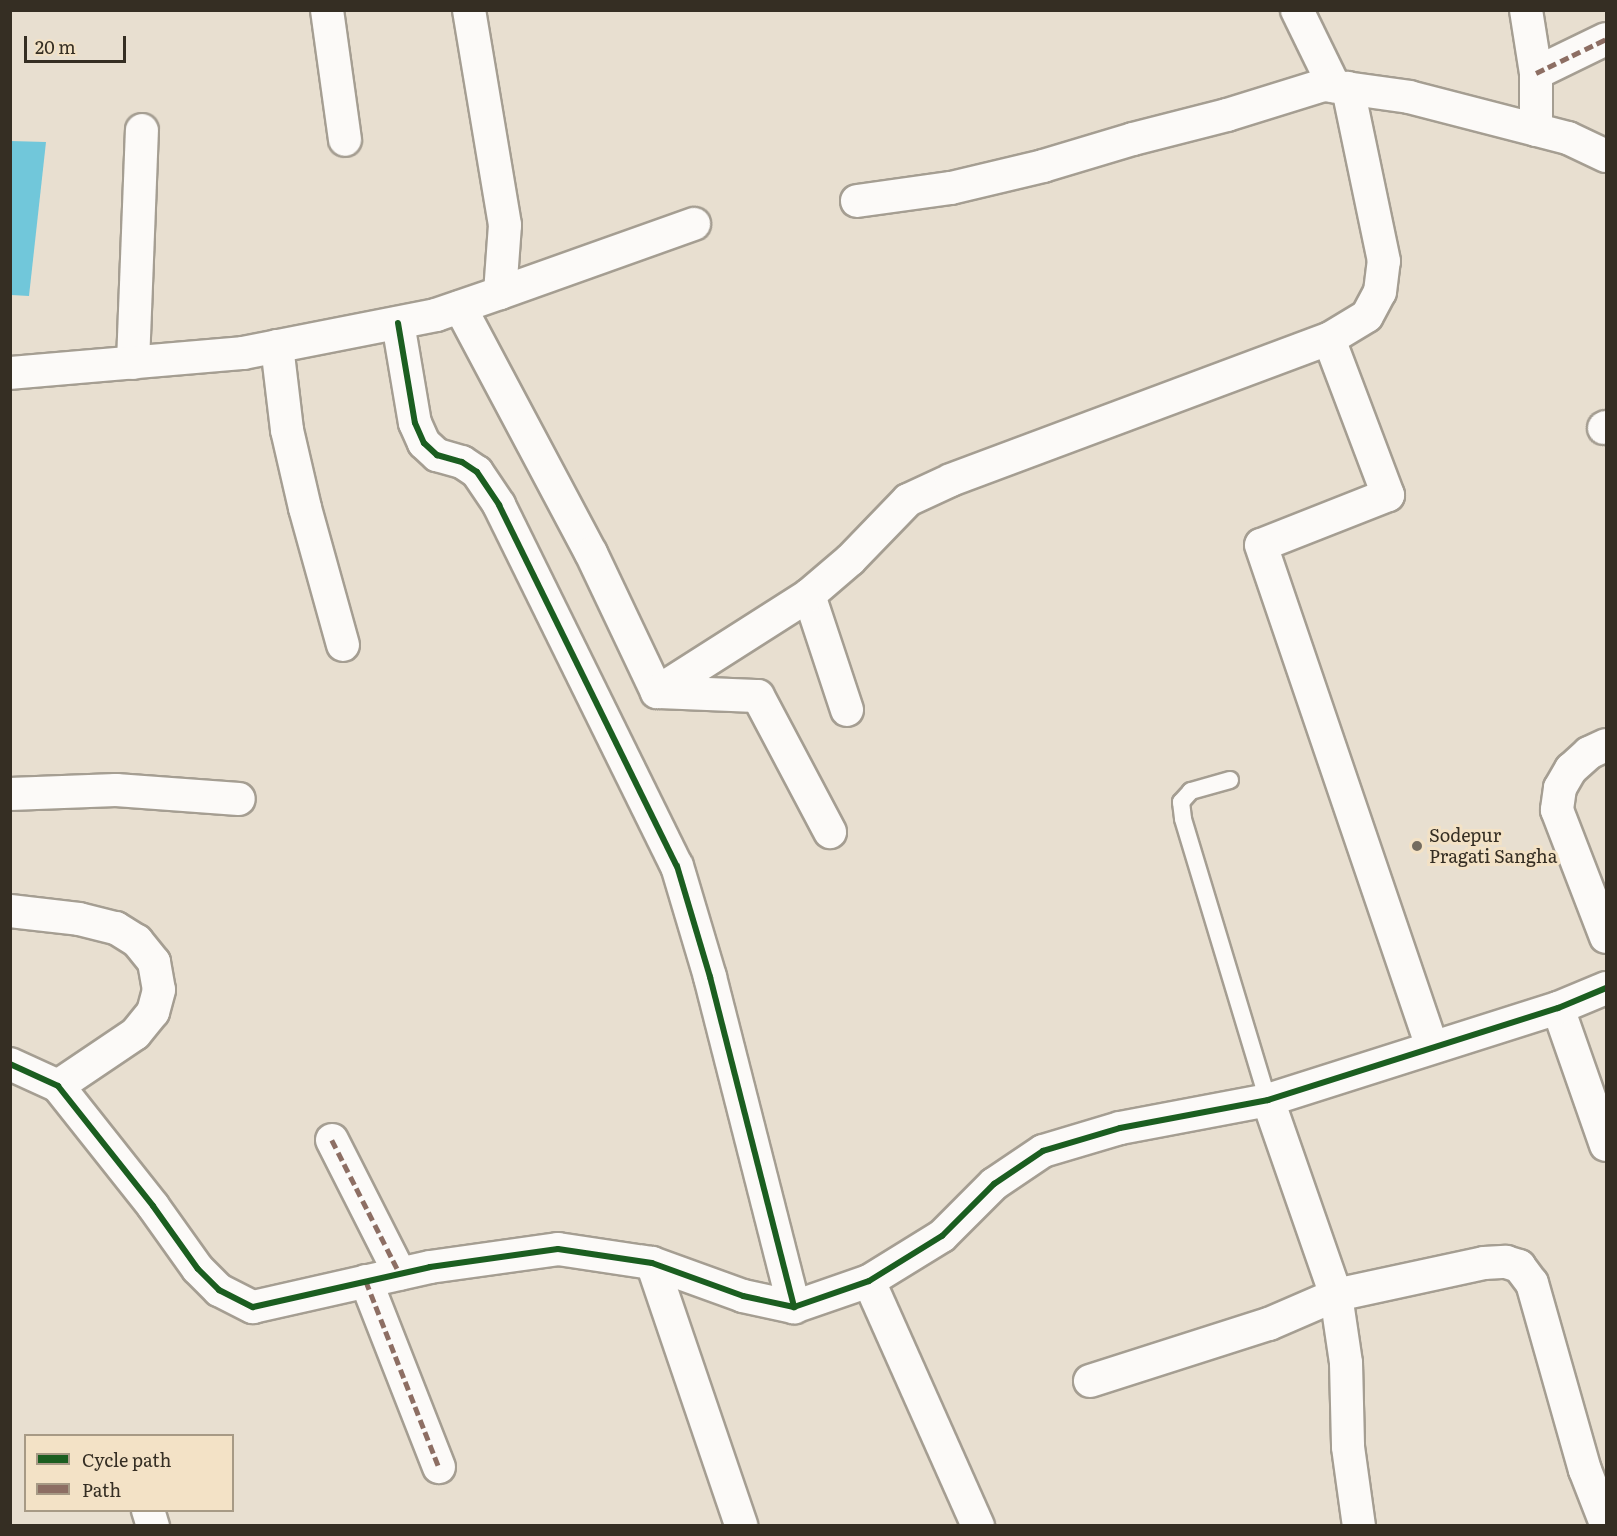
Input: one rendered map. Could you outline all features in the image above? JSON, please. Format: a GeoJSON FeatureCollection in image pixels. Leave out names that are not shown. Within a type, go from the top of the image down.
{"type":"FeatureCollection","features":[{"type":"Feature","properties":{"kind":"street"},"geometry":{"type":"LineString","coordinates":[[327,10],[345,140]]}},
{"type":"Feature","properties":{"kind":"street"},"geometry":{"type":"LineString","coordinates":[[469,10],[505,225],[500,293]]}},
{"type":"Feature","properties":{"kind":"street"},"geometry":{"type":"LineString","coordinates":[[657,692],[809,595],[850,560],[908,500],[962,476],[1329,339],[1367,316],[1380,292],[1384,261],[1341,87],[1297,10]]}},
{"type":"Feature","properties":{"kind":"street"},"geometry":{"type":"LineString","coordinates":[[1526,10],[1536,73],[1536,130]]}},
{"type":"Feature","properties":{"kind":"street"},"geometry":{"type":"LineString","coordinates":[[1536,73],[1606,39]]}},
{"type":"Feature","properties":{"kind":"street"},"geometry":{"type":"LineString","coordinates":[[857,201],[951,188],[1032,169],[1133,139],[1227,116],[1324,85],[1409,97],[1568,138],[1606,156]]}},
{"type":"Feature","properties":{"kind":"street"},"geometry":{"type":"LineString","coordinates":[[133,363],[142,130]]}},
{"type":"Feature","properties":{"kind":"street"},"geometry":{"type":"LineString","coordinates":[[10,373],[243,353],[398,323],[459,307],[694,224]]}},
{"type":"Feature","properties":{"kind":"street"},"geometry":{"type":"LineString","coordinates":[[459,307],[591,553],[657,692]]}},
{"type":"Feature","properties":{"kind":"street"},"geometry":{"type":"LineString","coordinates":[[398,323],[415,423],[424,443],[437,455],[462,462],[477,472],[499,505],[677,866],[710,977],[794,1307]]}},
{"type":"Feature","properties":{"kind":"street"},"geometry":{"type":"LineString","coordinates":[[1329,339],[1388,495],[1261,545],[1432,1047]]}},
{"type":"Feature","properties":{"kind":"street"},"geometry":{"type":"LineString","coordinates":[[277,346],[290,441],[305,508],[343,645]]}},
{"type":"Feature","properties":{"kind":"street"},"geometry":{"type":"LineString","coordinates":[[809,595],[847,710]]}},
{"type":"Feature","properties":{"kind":"street"},"geometry":{"type":"LineString","coordinates":[[657,692],[758,696],[830,832]]}},
{"type":"Feature","properties":{"kind":"street"},"geometry":{"type":"LineString","coordinates":[[1606,745],[1589,753],[1571,769],[1560,788],[1557,810],[1606,937]]}},
{"type":"Feature","properties":{"kind":"street"},"geometry":{"type":"LineString","coordinates":[[10,794],[116,790],[238,799]]}},
{"type":"Feature","properties":{"kind":"street"},"geometry":{"type":"LineString","coordinates":[[10,911],[79,919],[116,928],[136,941],[154,962],[159,990],[153,1012],[135,1034],[58,1086]]}},
{"type":"Feature","properties":{"kind":"street"},"geometry":{"type":"LineString","coordinates":[[10,1064],[58,1086],[153,1206],[198,1269],[219,1290],[253,1307],[400,1274],[558,1249],[652,1263],[743,1296],[794,1307],[869,1281],[942,1236],[994,1184],[1043,1151],[1120,1128],[1268,1100],[1558,1008],[1606,988]]}},
{"type":"Feature","properties":{"kind":"street"},"geometry":{"type":"LineString","coordinates":[[1558,1008],[1606,1145]]}},
{"type":"Feature","properties":{"kind":"street"},"geometry":{"type":"LineString","coordinates":[[1268,1100],[1336,1296],[1346,1363],[1348,1447],[1359,1526]]}},
{"type":"Feature","properties":{"kind":"street"},"geometry":{"type":"LineString","coordinates":[[332,1140],[400,1274]]}},
{"type":"Feature","properties":{"kind":"street"},"geometry":{"type":"LineString","coordinates":[[1090,1381],[1269,1324],[1336,1296],[1484,1263],[1506,1262],[1518,1266],[1532,1283],[1596,1466],[1606,1524]]}},
{"type":"Feature","properties":{"kind":"street"},"geometry":{"type":"LineString","coordinates":[[652,1263],[741,1525]]}},
{"type":"Feature","properties":{"kind":"street"},"geometry":{"type":"LineString","coordinates":[[366,1281],[439,1467]]}},
{"type":"Feature","properties":{"kind":"street"},"geometry":{"type":"LineString","coordinates":[[869,1281],[978,1526]]}},
{"type":"Feature","properties":{"kind":"lane"},"geometry":{"type":"LineString","coordinates":[[1230,780],[1191,791],[1181,802],[1183,819],[1268,1100]]}},
{"type":"Feature","properties":{"kind":"water"},"geometry":{"type":"Polygon","coordinates":[[[10,141],[46,142],[29,296],[11,295],[10,141]]]}},
{"type":"Feature","properties":{"kind":"marked path"},"geometry":{"type":"LineString","coordinates":[[1536,73],[1606,39]]}},
{"type":"Feature","properties":{"kind":"marked path"},"geometry":{"type":"LineString","coordinates":[[332,1140],[400,1274]]}},
{"type":"Feature","properties":{"kind":"marked path"},"geometry":{"type":"LineString","coordinates":[[366,1281],[439,1467]]}},
{"type":"Feature","properties":{"kind":"cycle path"},"geometry":{"type":"LineString","coordinates":[[398,323],[415,423],[424,443],[437,455],[462,462],[477,472],[499,505],[677,866],[710,977],[794,1307]]}},
{"type":"Feature","properties":{"kind":"cycle path"},"geometry":{"type":"LineString","coordinates":[[10,1064],[58,1086],[153,1206],[198,1269],[219,1290],[253,1307],[430,1267],[558,1249],[652,1263],[743,1296],[794,1307],[869,1281],[942,1236],[994,1184],[1043,1151],[1120,1128],[1268,1100],[1558,1008],[1606,988]]}},
{"type":"Feature","properties":{"kind":"place","name":"Sodepur Pragati Sangha"},"geometry":{"type":"Point","coordinates":[1417,846]}}]}
